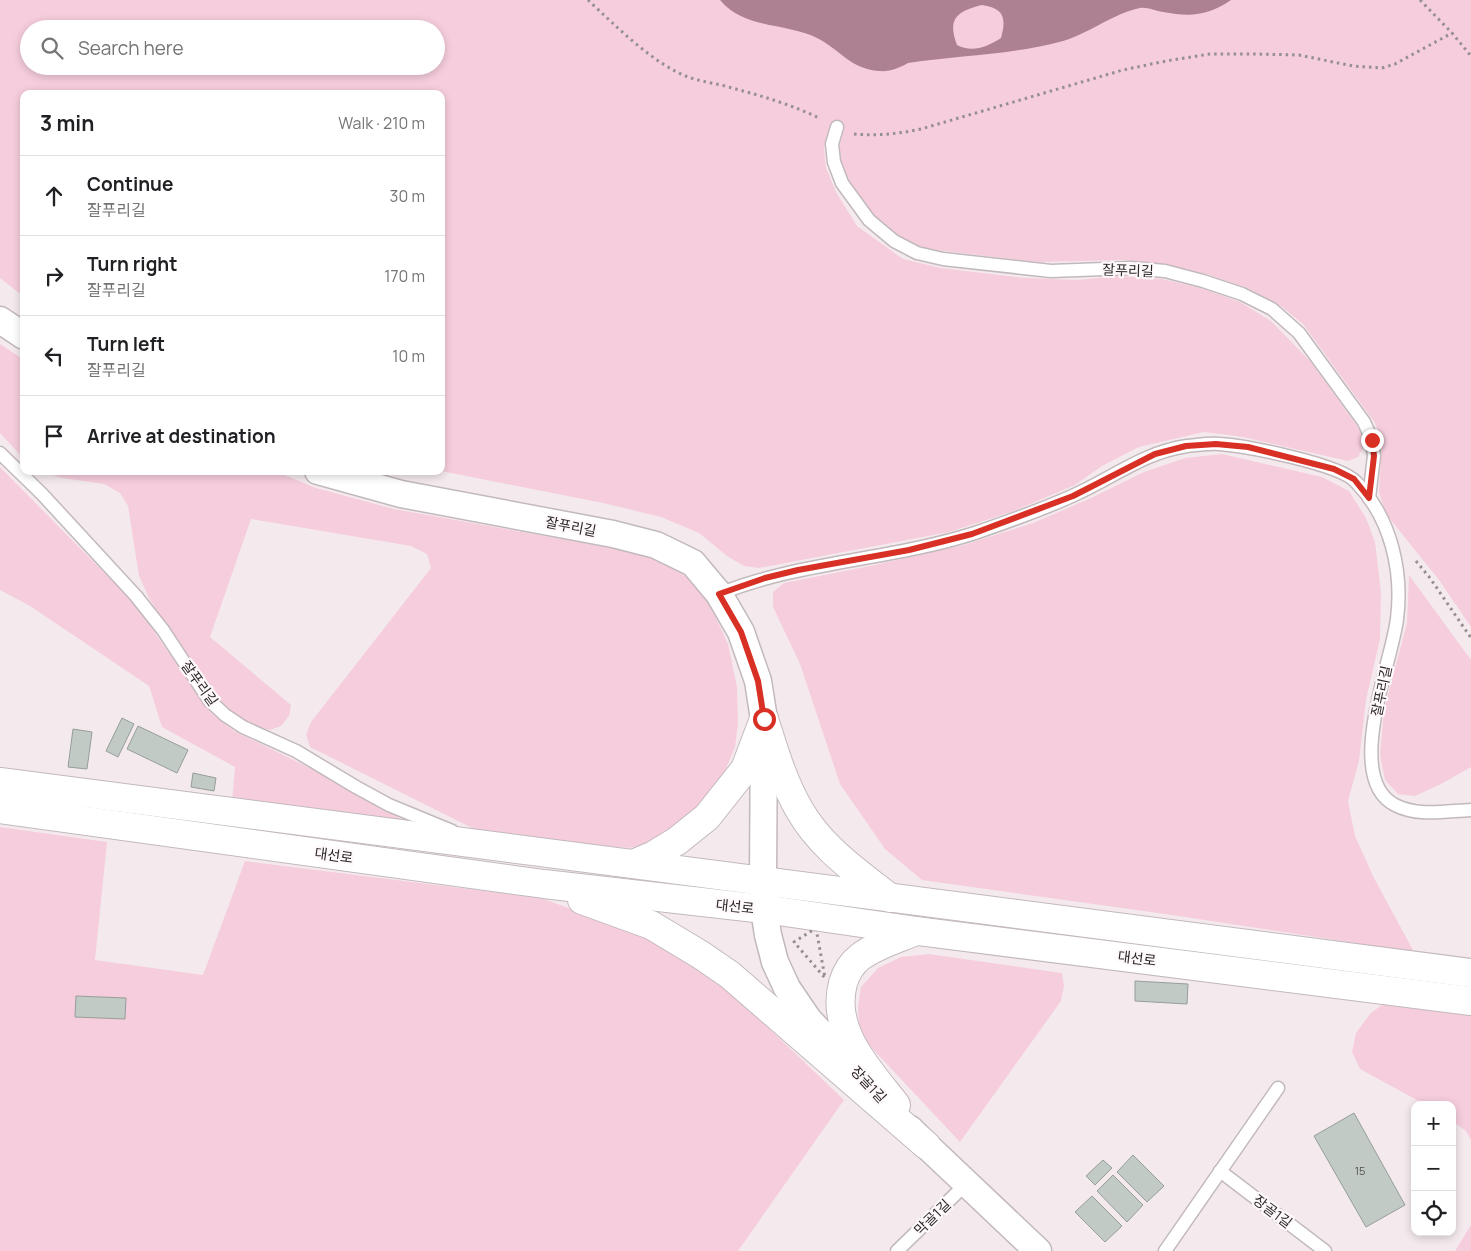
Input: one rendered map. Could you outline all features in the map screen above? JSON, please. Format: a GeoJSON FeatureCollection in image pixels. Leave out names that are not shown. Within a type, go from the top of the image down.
{"type":"FeatureCollection","features":[{"type":"Feature","properties":{"kind":"street"},"geometry":{"type":"LineString","coordinates":[[0,320],[20,333]]}},
{"type":"Feature","properties":{"kind":"street","name":"잘푸리길"},"geometry":{"type":"LineString","coordinates":[[332,475],[401,494],[613,534],[656,545],[693,563],[719,594],[741,632],[758,681],[764,719],[763,881]]}},
{"type":"Feature","properties":{"kind":"street"},"geometry":{"type":"LineString","coordinates":[[633,864],[654,855],[677,841],[707,817],[745,770],[764,719]]}},
{"type":"Feature","properties":{"kind":"street"},"geometry":{"type":"LineString","coordinates":[[764,719],[781,770],[799,810],[817,835],[843,861],[890,898]]}},
{"type":"Feature","properties":{"kind":"street","name":"대선로"},"geometry":{"type":"LineString","coordinates":[[0,782],[1471,973]]}},
{"type":"Feature","properties":{"kind":"street","name":"대선로"},"geometry":{"type":"LineString","coordinates":[[0,809],[544,884],[764,909],[917,931],[1471,1001]]}},
{"type":"Feature","properties":{"kind":"street","name":"장골1길"},"geometry":{"type":"LineString","coordinates":[[763,881],[764,909],[775,962],[787,988],[808,1019],[926,1145],[1038,1251]]}},
{"type":"Feature","properties":{"kind":"street"},"geometry":{"type":"LineString","coordinates":[[544,884],[651,925],[701,955],[730,976],[926,1145]]}},
{"type":"Feature","properties":{"kind":"street"},"geometry":{"type":"LineString","coordinates":[[917,931],[882,944],[859,958],[846,972],[841,991],[841,1008],[846,1032],[857,1054],[926,1145]]}},
{"type":"Feature","properties":{"kind":"lane","name":"잘푸리길"},"geometry":{"type":"LineString","coordinates":[[837,127],[832,144],[834,162],[842,183],[869,220],[894,241],[917,253],[943,259],[1051,271],[1131,268],[1165,272],[1203,281],[1242,294],[1272,309],[1299,333],[1364,422],[1372,440],[1374,456],[1369,498]]}},
{"type":"Feature","properties":{"kind":"lane","name":"잘푸리길"},"geometry":{"type":"LineString","coordinates":[[719,594],[773,576],[909,550],[972,534],[1073,496],[1155,454],[1186,446],[1216,444],[1248,447],[1334,469],[1354,479],[1369,498],[1383,522],[1395,554],[1398,586],[1397,620],[1376,705],[1372,746],[1373,772],[1380,791],[1393,804],[1411,811],[1471,810]]}},
{"type":"Feature","properties":{"kind":"lane","name":"잘푸리길"},"geometry":{"type":"LineString","coordinates":[[0,453],[20,473]]}},
{"type":"Feature","properties":{"kind":"lane","name":"잘푸리길"},"geometry":{"type":"LineString","coordinates":[[23,475],[136,596],[163,630],[209,700],[224,715],[243,727],[296,750],[356,788],[389,805],[488,845]]}},
{"type":"Feature","properties":{"kind":"lane"},"geometry":{"type":"LineString","coordinates":[[1165,1251],[1278,1088]]}},
{"type":"Feature","properties":{"kind":"lane","name":"장골1길"},"geometry":{"type":"LineString","coordinates":[[1220,1170],[1325,1251]]}},
{"type":"Feature","properties":{"kind":"lane","name":"막골1길"},"geometry":{"type":"LineString","coordinates":[[897,1251],[967,1183]]}},
{"type":"Feature","properties":{"kind":"path"},"geometry":{"type":"LineString","coordinates":[[588,0],[634,42],[665,64],[690,77],[762,96],[798,108],[851,134],[872,136],[921,130],[1123,70],[1166,61],[1210,54],[1299,55],[1353,66],[1382,68],[1395,64],[1452,33]]}},
{"type":"Feature","properties":{"kind":"path"},"geometry":{"type":"LineString","coordinates":[[1420,0],[1471,56]]}},
{"type":"Feature","properties":{"kind":"path"},"geometry":{"type":"LineString","coordinates":[[1413,557],[1430,578],[1471,638]]}},
{"type":"Feature","properties":{"kind":"path"},"geometry":{"type":"LineString","coordinates":[[816,928],[824,970],[825,978],[794,942],[816,928]]}},
{"type":"Feature","properties":{"kind":"shaded area"},"geometry":{"type":"Polygon","coordinates":[[[0,0],[1471,0],[1471,627],[1439,580],[1386,514],[1379,492],[1382,443],[1375,423],[1303,324],[1282,307],[1247,288],[1206,274],[1163,264],[1123,260],[1038,262],[927,249],[903,239],[875,218],[860,200],[844,172],[839,153],[841,136],[828,132],[824,148],[826,168],[836,192],[857,226],[903,259],[941,268],[1025,278],[1077,280],[1119,276],[1162,279],[1204,289],[1240,302],[1271,321],[1310,361],[1363,434],[1363,448],[1358,457],[1348,461],[1243,437],[1204,432],[1139,447],[1102,466],[1075,485],[1011,512],[949,532],[759,568],[744,566],[727,556],[699,533],[661,517],[603,503],[445,472],[445,90],[20,90],[20,294],[0,278],[0,0]]]}},
{"type":"Feature","properties":{"kind":"shaded area"},"geometry":{"type":"Polygon","coordinates":[[[720,0],[1231,0],[1206,12],[1190,15],[1140,8],[1120,15],[1073,38],[1044,46],[908,63],[887,71],[869,70],[861,67],[819,39],[794,30],[754,21],[730,10],[720,0]],[[989,6],[973,7],[960,13],[954,22],[953,29],[957,45],[974,49],[1001,38],[1004,24],[1002,15],[995,8],[989,6]]]}},
{"type":"Feature","properties":{"kind":"shaded area"},"geometry":{"type":"Polygon","coordinates":[[[0,344],[20,357],[20,455],[0,433],[0,344]]]}},
{"type":"Feature","properties":{"kind":"shaded area"},"geometry":{"type":"Polygon","coordinates":[[[1222,454],[1322,477],[1349,491],[1366,518],[1375,542],[1381,592],[1380,639],[1366,700],[1359,761],[1348,801],[1355,836],[1374,878],[1414,952],[1172,915],[922,880],[885,849],[840,784],[800,664],[773,607],[773,592],[784,583],[964,545],[1033,523],[1144,472],[1185,458],[1222,454]]]}},
{"type":"Feature","properties":{"kind":"shaded area"},"geometry":{"type":"Polygon","coordinates":[[[0,467],[135,604],[210,712],[234,731],[308,767],[414,826],[232,802],[235,767],[162,727],[149,686],[30,606],[0,590],[0,467]]]}},
{"type":"Feature","properties":{"kind":"shaded area"},"geometry":{"type":"Polygon","coordinates":[[[53,475],[285,475],[316,488],[394,509],[656,556],[692,581],[712,609],[728,644],[737,687],[738,724],[735,747],[720,783],[704,809],[652,844],[628,848],[482,833],[310,747],[306,735],[311,722],[431,568],[427,554],[411,546],[251,519],[210,637],[291,705],[289,716],[281,726],[270,730],[254,726],[232,714],[211,693],[150,600],[139,576],[128,506],[120,493],[104,484],[53,475]]]}},
{"type":"Feature","properties":{"kind":"shaded area"},"geometry":{"type":"Polygon","coordinates":[[[1409,575],[1471,660],[1471,767],[1415,796],[1398,794],[1385,780],[1380,755],[1384,709],[1407,623],[1409,575]]]}},
{"type":"Feature","properties":{"kind":"shaded area"},"geometry":{"type":"Polygon","coordinates":[[[0,827],[107,842],[95,960],[203,975],[245,861],[541,898],[665,946],[710,974],[844,1100],[738,1251],[0,1251],[0,827]]]}},
{"type":"Feature","properties":{"kind":"shaded area"},"geometry":{"type":"Polygon","coordinates":[[[929,954],[1062,973],[1064,986],[1061,1001],[960,1142],[867,1043],[859,1028],[858,1007],[861,987],[878,968],[901,957],[929,954]]]}},
{"type":"Feature","properties":{"kind":"shaded area"},"geometry":{"type":"Polygon","coordinates":[[[1383,1004],[1471,1015],[1471,1140],[1466,1131],[1456,1124],[1456,1101],[1419,1101],[1360,1069],[1352,1052],[1356,1033],[1370,1014],[1383,1004]]]}},
{"type":"Feature","properties":{"kind":"shaded area"},"geometry":{"type":"Polygon","coordinates":[[[1471,1225],[1471,1251],[1455,1251],[1471,1225]]]}},
{"type":"Feature","properties":{"kind":"building"},"geometry":{"type":"Polygon","coordinates":[[[122,718],[134,724],[118,757],[106,751],[122,718]]]}},
{"type":"Feature","properties":{"kind":"building"},"geometry":{"type":"Polygon","coordinates":[[[138,726],[188,750],[177,773],[127,749],[138,726]]]}},
{"type":"Feature","properties":{"kind":"building"},"geometry":{"type":"Polygon","coordinates":[[[73,729],[92,732],[87,769],[68,767],[73,729]]]}},
{"type":"Feature","properties":{"kind":"building"},"geometry":{"type":"Polygon","coordinates":[[[193,773],[216,778],[214,791],[191,787],[193,773]]]}},
{"type":"Feature","properties":{"kind":"building"},"geometry":{"type":"Polygon","coordinates":[[[1135,981],[1188,984],[1187,1004],[1135,1001],[1135,981]]]}},
{"type":"Feature","properties":{"kind":"building"},"geometry":{"type":"Polygon","coordinates":[[[76,996],[126,998],[125,1019],[75,1017],[76,996]]]}},
{"type":"Feature","properties":{"kind":"building"},"geometry":{"type":"Polygon","coordinates":[[[1354,1113],[1405,1205],[1366,1227],[1314,1136],[1354,1113]]]}},
{"type":"Feature","properties":{"kind":"building"},"geometry":{"type":"Polygon","coordinates":[[[1133,1155],[1164,1186],[1147,1202],[1117,1172],[1133,1155]]]}},
{"type":"Feature","properties":{"kind":"building"},"geometry":{"type":"Polygon","coordinates":[[[1103,1160],[1112,1168],[1095,1185],[1086,1176],[1103,1160]]]}},
{"type":"Feature","properties":{"kind":"building"},"geometry":{"type":"Polygon","coordinates":[[[1113,1175],[1143,1205],[1127,1222],[1097,1191],[1113,1175]]]}},
{"type":"Feature","properties":{"kind":"building"},"geometry":{"type":"Polygon","coordinates":[[[1092,1196],[1122,1226],[1105,1242],[1075,1212],[1092,1196]]]}},
{"type":"Feature","properties":{"kind":"route"},"geometry":{"type":"LineString","coordinates":[[764,719],[758,681],[741,632],[719,594],[765,578],[798,570],[909,550],[972,534],[1073,496],[1155,454],[1186,446],[1216,444],[1248,447],[1334,469],[1354,479],[1369,498],[1374,456],[1372,440]]}}]}
